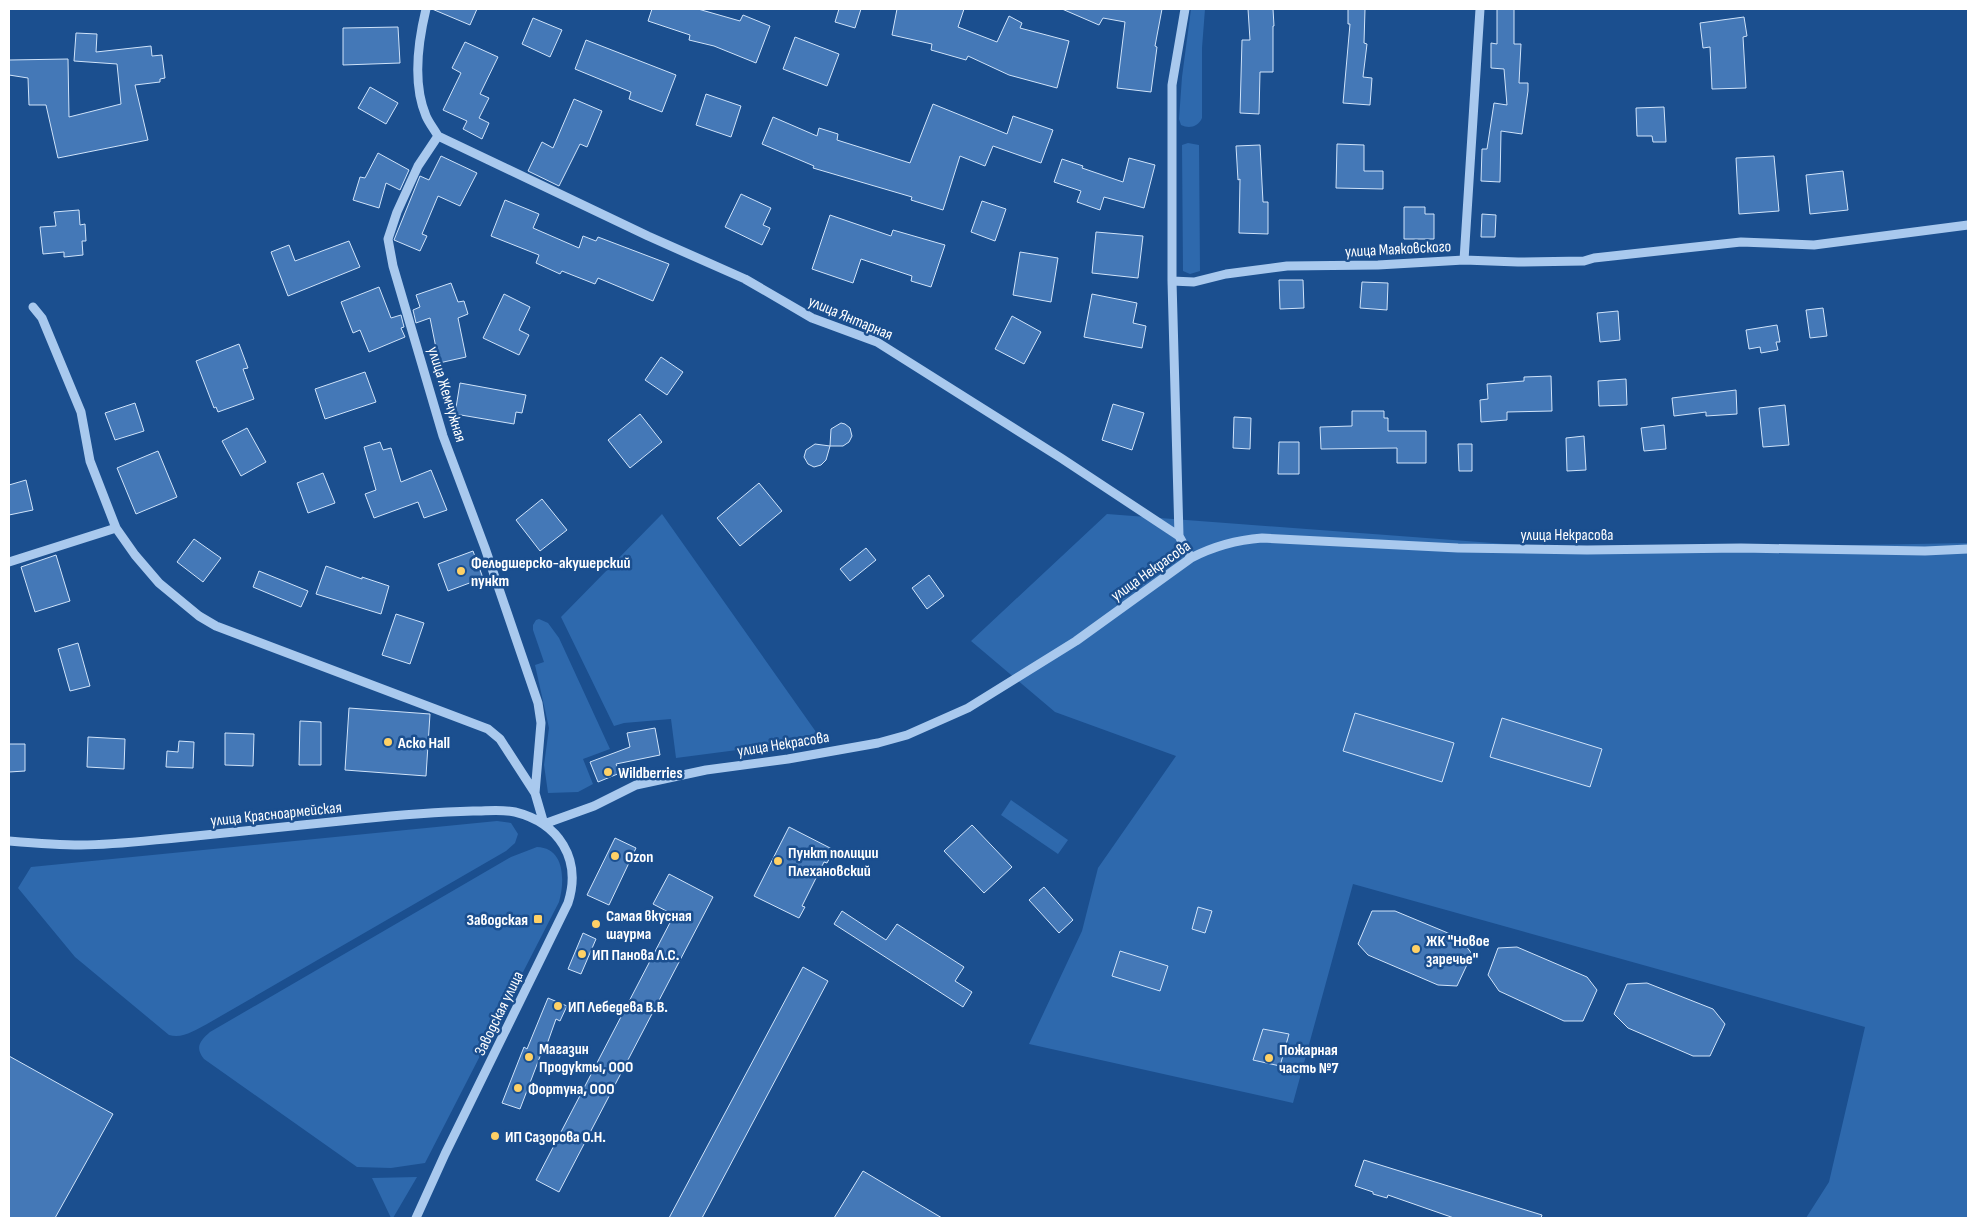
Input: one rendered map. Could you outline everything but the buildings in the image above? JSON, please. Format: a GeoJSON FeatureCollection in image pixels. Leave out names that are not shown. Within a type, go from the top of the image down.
{"type":"FeatureCollection","features":[{"type":"Feature","properties":{"kind":"street"},"geometry":{"type":"LineString","coordinates":[[426,9],[421,29],[418,79],[420,96],[426,116],[438,136]]}},
{"type":"Feature","properties":{"kind":"street"},"geometry":{"type":"LineString","coordinates":[[1185,9],[1172,86],[1172,281],[1179,536],[1191,558]]}},
{"type":"Feature","properties":{"kind":"street","name":"улица Маяковского"},"geometry":{"type":"LineString","coordinates":[[1172,281],[1194,282],[1226,274],[1287,266],[1378,266],[1464,260],[1480,9]]}},
{"type":"Feature","properties":{"kind":"street","name":"улица Янтарная"},"geometry":{"type":"LineString","coordinates":[[438,136],[648,236],[745,279],[812,318],[877,342],[1053,453],[1179,536]]}},
{"type":"Feature","properties":{"kind":"street","name":"улица Жемчужная"},"geometry":{"type":"LineString","coordinates":[[438,136],[418,166],[397,212],[388,239],[393,266],[443,436],[485,548],[538,703],[541,723],[535,793]]}},
{"type":"Feature","properties":{"kind":"street"},"geometry":{"type":"LineString","coordinates":[[1464,260],[1518,262],[1584,261],[1594,258],[1741,242],[1814,245],[1968,226]]}},
{"type":"Feature","properties":{"kind":"street"},"geometry":{"type":"LineString","coordinates":[[33,307],[42,318],[81,412],[90,462],[116,528],[135,555],[159,583],[192,610],[216,626],[482,726],[500,739],[535,793],[544,824]]}},
{"type":"Feature","properties":{"kind":"street"},"geometry":{"type":"LineString","coordinates":[[9,562],[116,528]]}},
{"type":"Feature","properties":{"kind":"street","name":"улица Некрасова"},"geometry":{"type":"LineString","coordinates":[[544,824],[598,804],[636,785],[706,770],[878,744],[908,735],[968,708],[1076,641],[1191,558],[1211,548],[1231,542],[1262,538],[1458,548],[1587,550],[1741,548],[1925,551],[1968,549]]}},
{"type":"Feature","properties":{"kind":"street","name":"улица Красноармейская"},"geometry":{"type":"LineString","coordinates":[[9,841],[81,845],[132,842],[452,812],[507,811],[524,815],[544,824]]}},
{"type":"Feature","properties":{"kind":"street","name":"Заводская улица"},"geometry":{"type":"LineString","coordinates":[[416,1218],[445,1154],[568,904],[573,884],[570,857],[568,851],[544,824]]}},
{"type":"Feature","properties":{"kind":"shaded area"},"geometry":{"type":"Polygon","coordinates":[[[1191,9],[1205,9],[1202,48],[1202,118],[1196,125],[1187,127],[1181,125],[1179,119],[1182,77],[1191,9]]]}},
{"type":"Feature","properties":{"kind":"shaded area"},"geometry":{"type":"Polygon","coordinates":[[[1188,143],[1199,145],[1200,271],[1190,274],[1183,271],[1182,145],[1188,143]]]}},
{"type":"Feature","properties":{"kind":"shaded area"},"geometry":{"type":"Polygon","coordinates":[[[662,514],[821,739],[676,758],[671,719],[624,723],[614,726],[561,617],[662,514]]]}},
{"type":"Feature","properties":{"kind":"shaded area"},"geometry":{"type":"Polygon","coordinates":[[[1107,514],[1587,550],[1968,543],[1968,1218],[1806,1218],[1829,1182],[1865,1027],[1353,884],[1293,1103],[1029,1044],[1082,931],[1098,868],[1176,756],[1055,712],[971,641],[1107,514]]]}},
{"type":"Feature","properties":{"kind":"shaded area"},"geometry":{"type":"Polygon","coordinates":[[[539,619],[548,623],[559,638],[610,749],[583,759],[593,784],[578,792],[548,793],[544,765],[549,728],[535,665],[544,662],[533,630],[533,625],[539,619]]]}},
{"type":"Feature","properties":{"kind":"shaded area"},"geometry":{"type":"Polygon","coordinates":[[[1011,800],[1068,840],[1058,854],[1001,815],[1011,800]]]}},
{"type":"Feature","properties":{"kind":"shaded area"},"geometry":{"type":"Polygon","coordinates":[[[497,821],[511,823],[518,834],[515,843],[506,851],[207,1024],[179,1036],[169,1035],[75,957],[18,888],[31,867],[497,821]]]}},
{"type":"Feature","properties":{"kind":"shaded area"},"geometry":{"type":"Polygon","coordinates":[[[537,847],[553,853],[558,859],[562,876],[559,902],[425,1163],[391,1168],[357,1167],[201,1055],[199,1051],[200,1044],[210,1032],[511,857],[537,847]]]}},
{"type":"Feature","properties":{"kind":"shaded area"},"geometry":{"type":"Polygon","coordinates":[[[417,1177],[393,1218],[391,1218],[372,1178],[417,1177]]]}},
{"type":"Feature","properties":{"kind":"place","name":"Фельдшерско-акушерский пункт"},"geometry":{"type":"Point","coordinates":[461,571]}},
{"type":"Feature","properties":{"kind":"place","name":"Аско Hall"},"geometry":{"type":"Point","coordinates":[388,742]}},
{"type":"Feature","properties":{"kind":"place","name":"Wildberries"},"geometry":{"type":"Point","coordinates":[608,772]}},
{"type":"Feature","properties":{"kind":"place","name":"Ozon"},"geometry":{"type":"Point","coordinates":[615,856]}},
{"type":"Feature","properties":{"kind":"place","name":"Пункт полиции Плехановский"},"geometry":{"type":"Point","coordinates":[778,861]}},
{"type":"Feature","properties":{"kind":"place","name":"Заводская"},"geometry":{"type":"Point","coordinates":[538,919]}},
{"type":"Feature","properties":{"kind":"place","name":"Самая вкусная шаурма"},"geometry":{"type":"Point","coordinates":[596,924]}},
{"type":"Feature","properties":{"kind":"place","name":"ЖК \"Новое заречье\""},"geometry":{"type":"Point","coordinates":[1416,949]}},
{"type":"Feature","properties":{"kind":"place","name":"ИП Панова Л.С."},"geometry":{"type":"Point","coordinates":[582,954]}},
{"type":"Feature","properties":{"kind":"place","name":"ИП Лебедева В.В."},"geometry":{"type":"Point","coordinates":[558,1006]}},
{"type":"Feature","properties":{"kind":"place","name":"Магазин Продукты, ООО"},"geometry":{"type":"Point","coordinates":[529,1057]}},
{"type":"Feature","properties":{"kind":"place","name":"Пожарная часть №7"},"geometry":{"type":"Point","coordinates":[1269,1058]}},
{"type":"Feature","properties":{"kind":"place","name":"Фортуна, ООО"},"geometry":{"type":"Point","coordinates":[518,1088]}},
{"type":"Feature","properties":{"kind":"place","name":"ИП Сазорова О.Н."},"geometry":{"type":"Point","coordinates":[495,1136]}}]}
